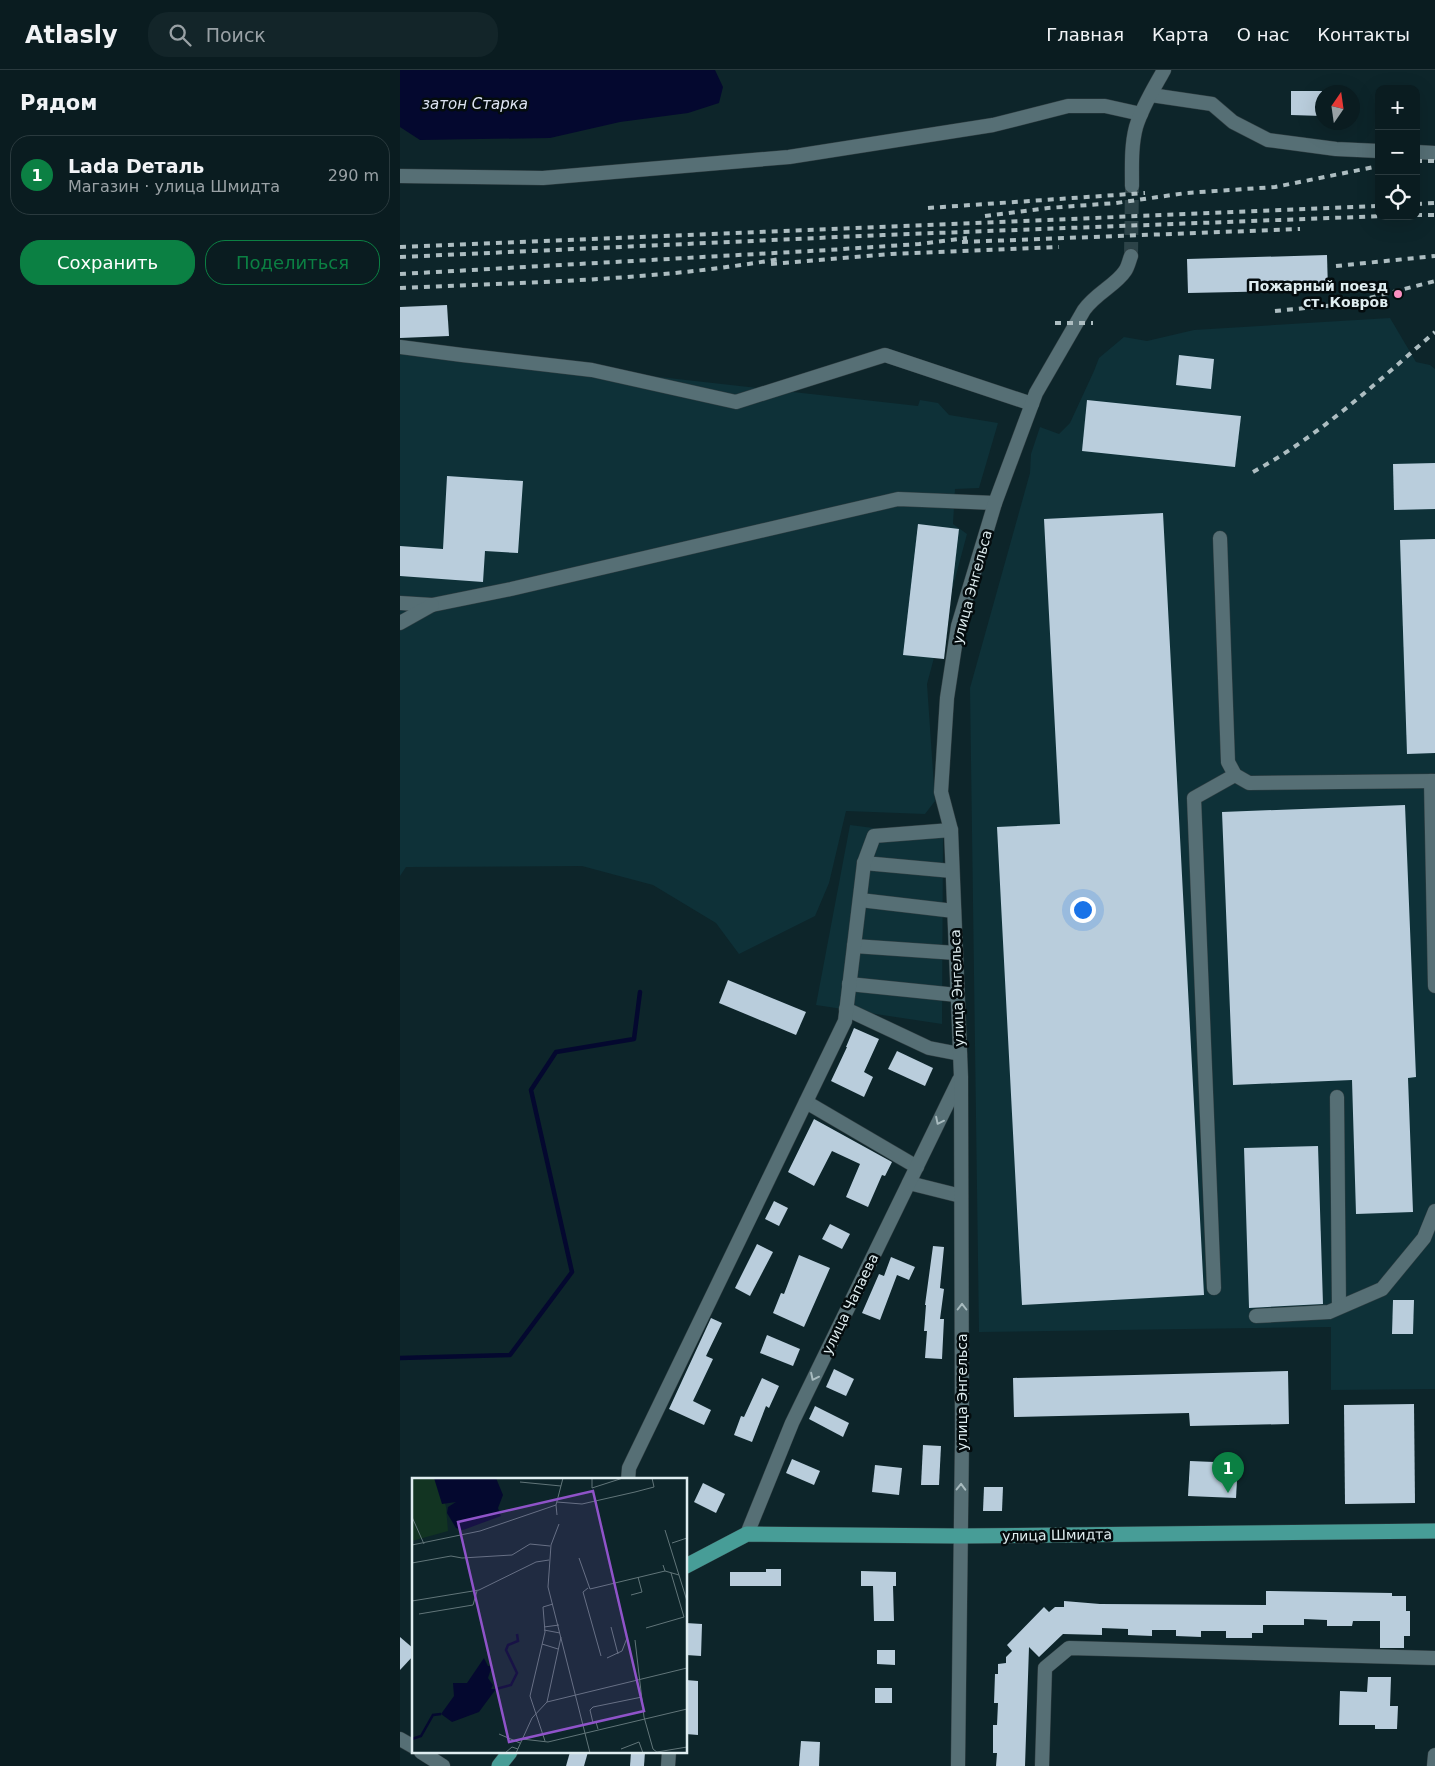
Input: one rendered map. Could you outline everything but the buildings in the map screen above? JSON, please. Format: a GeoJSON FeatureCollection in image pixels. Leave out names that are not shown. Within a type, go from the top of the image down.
{"type":"FeatureCollection","features":[{"type":"Feature","properties":{"kind":"main road","name":"улица Шмидта"},"geometry":{"type":"LineString","coordinates":[[688,1565],[747,1534],[960,1536],[1435,1531]]}},
{"type":"Feature","properties":{"kind":"main road"},"geometry":{"type":"LineString","coordinates":[[500,1766],[509,1754]]}},
{"type":"Feature","properties":{"kind":"street"},"geometry":{"type":"LineString","coordinates":[[1132,186],[1133,141],[1141,114],[1164,70]]}},
{"type":"Feature","properties":{"kind":"street"},"geometry":{"type":"LineString","coordinates":[[1151,95],[1212,104],[1233,122],[1268,140],[1336,149],[1375,151]]}},
{"type":"Feature","properties":{"kind":"street"},"geometry":{"type":"LineString","coordinates":[[400,176],[543,178],[789,157],[993,126],[1068,106],[1105,106],[1141,114]]}},
{"type":"Feature","properties":{"kind":"street"},"geometry":{"type":"LineString","coordinates":[[1420,152],[1435,153]]}},
{"type":"Feature","properties":{"kind":"street","name":"улица Энгельса"},"geometry":{"type":"LineString","coordinates":[[958,1766],[962,1439],[961,1077],[950,830],[941,792],[947,698],[958,626],[995,503],[1036,393],[1084,310],[1091,301],[1120,277],[1126,270],[1131,256]]}},
{"type":"Feature","properties":{"kind":"street"},"geometry":{"type":"LineString","coordinates":[[400,346],[592,370],[736,402],[885,354],[1032,404]]}},
{"type":"Feature","properties":{"kind":"street"},"geometry":{"type":"LineString","coordinates":[[400,603],[432,605],[511,589],[898,499],[995,503]]}},
{"type":"Feature","properties":{"kind":"street"},"geometry":{"type":"LineString","coordinates":[[1220,538],[1228,762],[1235,775],[1249,783],[1433,781],[1435,986]]}},
{"type":"Feature","properties":{"kind":"street"},"geometry":{"type":"LineString","coordinates":[[400,623],[432,605]]}},
{"type":"Feature","properties":{"kind":"street"},"geometry":{"type":"LineString","coordinates":[[1214,1288],[1194,798],[1235,775]]}},
{"type":"Feature","properties":{"kind":"street"},"geometry":{"type":"LineString","coordinates":[[628,1478],[629,1468],[845,1021],[864,863],[874,836],[950,830]]}},
{"type":"Feature","properties":{"kind":"street"},"geometry":{"type":"LineString","coordinates":[[864,863],[952,871]]}},
{"type":"Feature","properties":{"kind":"street"},"geometry":{"type":"LineString","coordinates":[[860,900],[954,911]]}},
{"type":"Feature","properties":{"kind":"street"},"geometry":{"type":"LineString","coordinates":[[854,946],[956,953]]}},
{"type":"Feature","properties":{"kind":"street"},"geometry":{"type":"LineString","coordinates":[[849,984],[957,995]]}},
{"type":"Feature","properties":{"kind":"street"},"geometry":{"type":"LineString","coordinates":[[846,1009],[929,1048],[960,1054]]}},
{"type":"Feature","properties":{"kind":"street","name":"улица Чапаева"},"geometry":{"type":"LineString","coordinates":[[747,1534],[792,1424],[961,1077]]}},
{"type":"Feature","properties":{"kind":"street"},"geometry":{"type":"LineString","coordinates":[[1337,1098],[1339,1308]]}},
{"type":"Feature","properties":{"kind":"street"},"geometry":{"type":"LineString","coordinates":[[806,1102],[917,1167]]}},
{"type":"Feature","properties":{"kind":"street"},"geometry":{"type":"LineString","coordinates":[[909,1182],[961,1196]]}},
{"type":"Feature","properties":{"kind":"street"},"geometry":{"type":"LineString","coordinates":[[1256,1316],[1329,1312],[1382,1289],[1424,1238],[1435,1211]]}},
{"type":"Feature","properties":{"kind":"street"},"geometry":{"type":"LineString","coordinates":[[1042,1766],[1045,1668],[1069,1648],[1435,1658]]}},
{"type":"Feature","properties":{"kind":"street"},"geometry":{"type":"LineString","coordinates":[[400,1738],[412,1746]]}},
{"type":"Feature","properties":{"kind":"street"},"geometry":{"type":"LineString","coordinates":[[425,1754],[443,1766]]}},
{"type":"Feature","properties":{"kind":"street"},"geometry":{"type":"LineString","coordinates":[[1434,1766],[1435,1755]]}},
{"type":"Feature","properties":{"kind":"shaded area"},"geometry":{"type":"Polygon","coordinates":[[[1390,318],[1416,362],[1430,365],[1435,369],[1435,1389],[1331,1390],[1331,1327],[979,1332],[970,688],[1030,473],[1031,454],[1040,427],[1059,434],[1070,423],[1099,358],[1124,337],[1147,341],[1194,330],[1390,318]]]}},
{"type":"Feature","properties":{"kind":"shaded area"},"geometry":{"type":"Polygon","coordinates":[[[400,348],[918,406],[920,400],[938,403],[949,415],[998,423],[979,488],[955,489],[953,524],[967,534],[927,684],[935,801],[925,814],[846,811],[829,883],[815,916],[739,954],[716,923],[653,885],[582,866],[406,867],[400,876],[400,348]]]}},
{"type":"Feature","properties":{"kind":"shaded area"},"geometry":{"type":"Polygon","coordinates":[[[850,825],[943,837],[942,1024],[816,1005],[850,825]]]}},
{"type":"Feature","properties":{"kind":"water","name":"затон Старка"},"geometry":{"type":"Polygon","coordinates":[[[400,70],[715,70],[723,87],[719,103],[688,113],[620,122],[550,138],[420,140],[400,127],[400,70]]]}},
{"type":"Feature","properties":{"kind":"waterway"},"geometry":{"type":"LineString","coordinates":[[400,1358],[510,1355],[572,1272],[531,1090],[556,1052],[634,1039],[640,992]]}},
{"type":"Feature","properties":{"kind":"tunnel"},"geometry":{"type":"LineString","coordinates":[[1131,256],[1132,186]]}},
{"type":"Feature","properties":{"kind":"railway"},"geometry":{"type":"LineString","coordinates":[[1420,161],[1435,161]]}},
{"type":"Feature","properties":{"kind":"railway"},"geometry":{"type":"LineString","coordinates":[[985,216],[1048,208],[1116,203],[1186,193],[1275,187],[1375,167]]}},
{"type":"Feature","properties":{"kind":"railway"},"geometry":{"type":"LineString","coordinates":[[928,208],[1145,193]]}},
{"type":"Feature","properties":{"kind":"railway"},"geometry":{"type":"LineString","coordinates":[[1420,204],[1435,203]]}},
{"type":"Feature","properties":{"kind":"railway"},"geometry":{"type":"LineString","coordinates":[[400,247],[1375,206]]}},
{"type":"Feature","properties":{"kind":"railway"},"geometry":{"type":"LineString","coordinates":[[1420,215],[1435,215]]}},
{"type":"Feature","properties":{"kind":"railway"},"geometry":{"type":"LineString","coordinates":[[400,257],[883,235],[1375,216]]}},
{"type":"Feature","properties":{"kind":"railway"},"geometry":{"type":"LineString","coordinates":[[962,242],[1300,229]]}},
{"type":"Feature","properties":{"kind":"railway"},"geometry":{"type":"LineString","coordinates":[[400,274],[828,250],[919,244],[967,238]]}},
{"type":"Feature","properties":{"kind":"railway"},"geometry":{"type":"LineString","coordinates":[[771,264],[891,254],[1059,247]]}},
{"type":"Feature","properties":{"kind":"railway"},"geometry":{"type":"LineString","coordinates":[[1336,266],[1435,256]]}},
{"type":"Feature","properties":{"kind":"railway"},"geometry":{"type":"LineString","coordinates":[[400,288],[590,280],[685,272],[779,259]]}},
{"type":"Feature","properties":{"kind":"railway"},"geometry":{"type":"LineString","coordinates":[[1275,311],[1346,304],[1435,281]]}},
{"type":"Feature","properties":{"kind":"railway"},"geometry":{"type":"LineString","coordinates":[[1055,323],[1093,323]]}},
{"type":"Feature","properties":{"kind":"railway"},"geometry":{"type":"LineString","coordinates":[[1253,472],[1302,442],[1325,425],[1370,389],[1435,332]]}},
{"type":"Feature","properties":{"kind":"place","name":"Пожарный поезд ст. Ковров"},"geometry":{"type":"Point","coordinates":[1398,294]}},
{"type":"Feature","properties":{"kind":"place","name":"Lada Dеталь"},"geometry":{"type":"Point","coordinates":[1228,1493]}}]}
